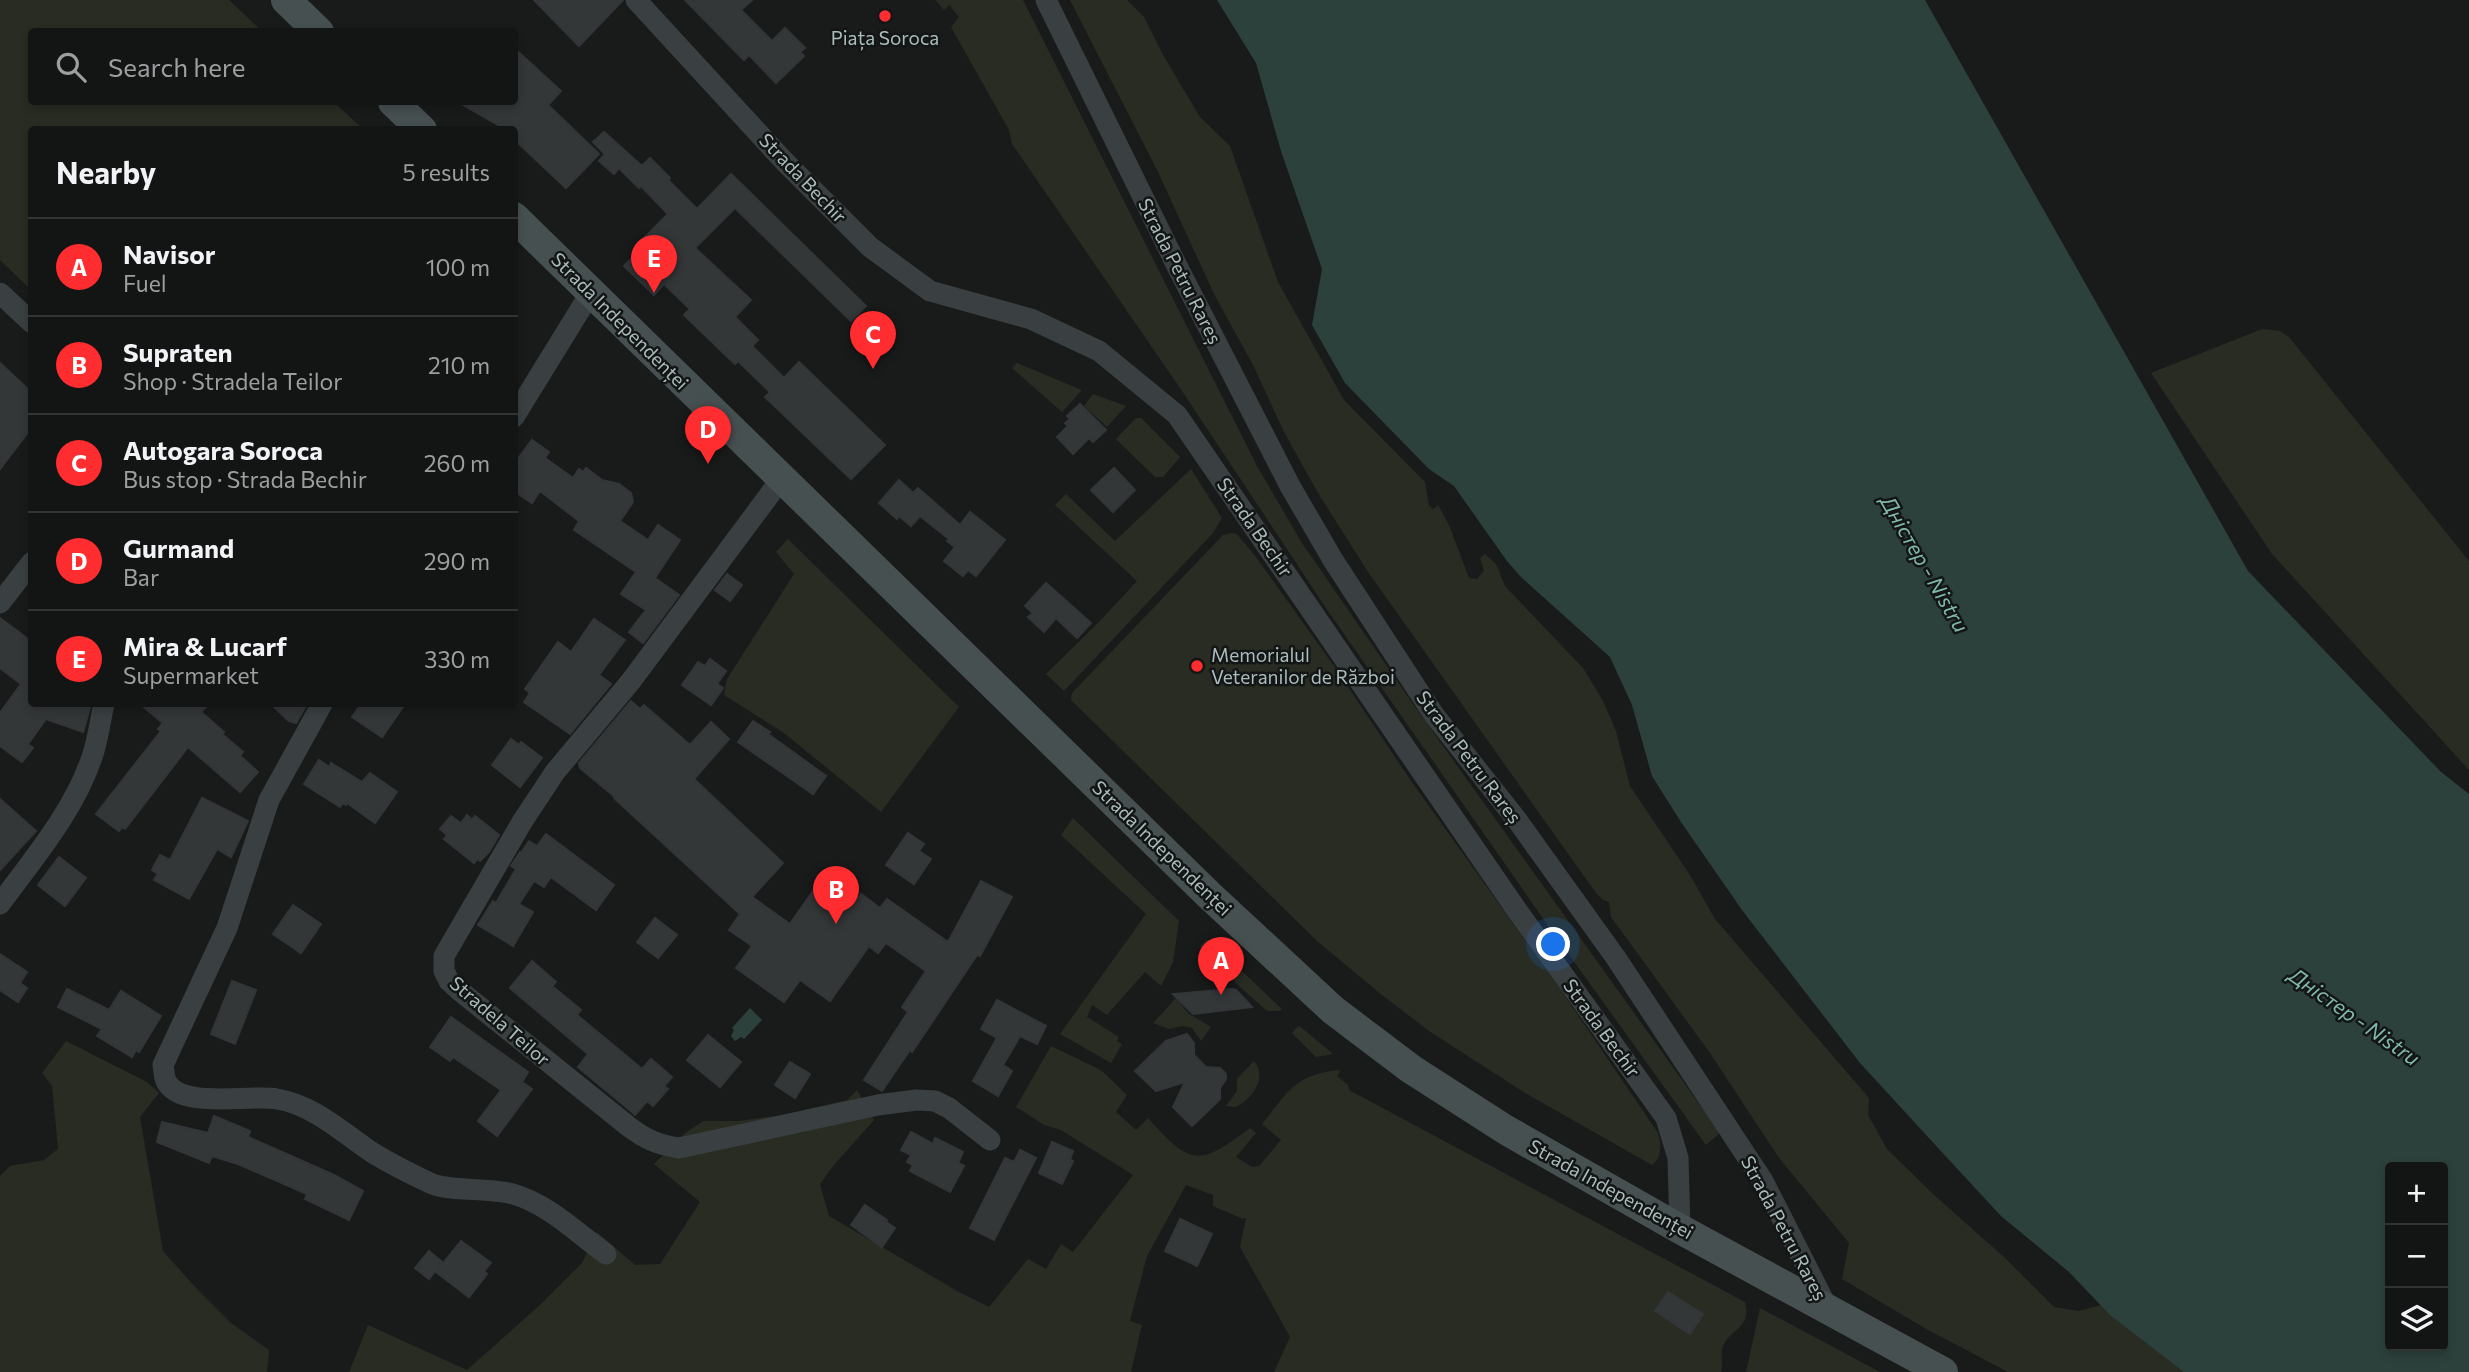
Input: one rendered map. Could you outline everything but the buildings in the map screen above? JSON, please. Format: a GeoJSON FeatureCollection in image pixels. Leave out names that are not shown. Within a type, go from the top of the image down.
{"type":"FeatureCollection","features":[{"type":"Feature","properties":{"kind":"main road"},"geometry":{"type":"LineString","coordinates":[[286,0],[315,28]]}},
{"type":"Feature","properties":{"kind":"main road"},"geometry":{"type":"LineString","coordinates":[[396,105],[418,126]]}},
{"type":"Feature","properties":{"kind":"main road","name":"Strada Independenței"},"geometry":{"type":"LineString","coordinates":[[518,222],[1209,894],[1333,1010],[1411,1069],[1506,1130],[1680,1229],[1943,1372]]}},
{"type":"Feature","properties":{"kind":"street","name":"Strada Bechir"},"geometry":{"type":"LineString","coordinates":[[636,0],[783,160],[870,247],[930,290],[1031,319],[1099,351],[1177,415],[1516,909],[1666,1118],[1678,1158],[1680,1229]]}},
{"type":"Feature","properties":{"kind":"street","name":"Strada Petru Rareș"},"geometry":{"type":"LineString","coordinates":[[1046,0],[1177,266],[1290,486],[1333,560],[1434,715],[1517,820],[1616,958],[1763,1181],[1828,1309]]}},
{"type":"Feature","properties":{"kind":"street"},"geometry":{"type":"LineString","coordinates":[[518,411],[591,292]]}},
{"type":"Feature","properties":{"kind":"street"},"geometry":{"type":"LineString","coordinates":[[0,293],[28,319]]}},
{"type":"Feature","properties":{"kind":"street","name":"Stradela Teilor"},"geometry":{"type":"LineString","coordinates":[[782,478],[631,681],[555,772],[522,822],[444,956],[444,971],[450,981],[483,1011],[628,1126],[647,1140],[660,1145],[680,1148],[878,1105],[916,1100],[935,1101],[949,1108],[990,1140]]}},
{"type":"Feature","properties":{"kind":"street"},"geometry":{"type":"LineString","coordinates":[[0,603],[28,567]]}},
{"type":"Feature","properties":{"kind":"street"},"geometry":{"type":"LineString","coordinates":[[0,904],[59,822],[78,789],[93,756],[103,707]]}},
{"type":"Feature","properties":{"kind":"street"},"geometry":{"type":"LineString","coordinates":[[320,707],[269,800],[228,928],[163,1065],[166,1080],[175,1092],[192,1097],[276,1099],[296,1105],[329,1120],[374,1154],[433,1185],[480,1188],[513,1194],[538,1203],[606,1254]]}},
{"type":"Feature","properties":{"kind":"shaded area"},"geometry":{"type":"Polygon","coordinates":[[[0,0],[229,0],[259,28],[28,28],[28,105],[337,105],[360,126],[28,126],[28,287],[0,260],[0,0]]]}},
{"type":"Feature","properties":{"kind":"shaded area"},"geometry":{"type":"Polygon","coordinates":[[[935,0],[1023,0],[1257,466],[1302,543],[1413,704],[1720,1133],[1706,1145],[1549,927],[1328,611],[1180,388],[1012,144],[1009,130],[951,27],[959,17],[949,5],[944,10],[935,0]]]}},
{"type":"Feature","properties":{"kind":"shaded area"},"geometry":{"type":"Polygon","coordinates":[[[1070,0],[1127,0],[1144,17],[1200,117],[1230,146],[1278,282],[1344,400],[1425,482],[1429,506],[1433,509],[1438,505],[1449,525],[1469,578],[1477,579],[1484,571],[1480,558],[1485,554],[1496,564],[1505,586],[1583,668],[1603,701],[1616,731],[1630,786],[1690,875],[1715,919],[1869,1098],[1868,1115],[1887,1149],[2054,1307],[2079,1311],[2101,1305],[2185,1372],[2008,1372],[1928,1330],[1842,1279],[1849,1243],[1779,1158],[1710,1053],[1611,917],[1609,902],[1596,893],[1368,572],[1318,493],[1214,294],[1158,172],[1070,0]]]}},
{"type":"Feature","properties":{"kind":"shaded area"},"geometry":{"type":"Polygon","coordinates":[[[2262,329],[2280,331],[2289,337],[2469,561],[2469,770],[2272,554],[2151,373],[2262,329]]]}},
{"type":"Feature","properties":{"kind":"shaded area"},"geometry":{"type":"Polygon","coordinates":[[[1017,363],[1082,390],[1062,412],[1012,368],[1017,363]]]}},
{"type":"Feature","properties":{"kind":"shaded area"},"geometry":{"type":"Polygon","coordinates":[[[1093,394],[1126,406],[1107,427],[1084,406],[1093,394]]]}},
{"type":"Feature","properties":{"kind":"shaded area"},"geometry":{"type":"Polygon","coordinates":[[[1136,418],[1141,418],[1180,457],[1163,477],[1155,477],[1116,439],[1136,418]]]}},
{"type":"Feature","properties":{"kind":"shaded area"},"geometry":{"type":"Polygon","coordinates":[[[1191,469],[1222,518],[1213,533],[1064,691],[1046,674],[1137,581],[1055,505],[1066,494],[1115,541],[1191,469]]]}},
{"type":"Feature","properties":{"kind":"shaded area"},"geometry":{"type":"Polygon","coordinates":[[[1237,534],[1256,557],[1334,666],[1411,781],[1563,993],[1658,1133],[1660,1154],[1652,1165],[1525,1093],[1429,1031],[1382,995],[1317,941],[1071,700],[1072,693],[1223,535],[1237,534]]]}},
{"type":"Feature","properties":{"kind":"shaded area"},"geometry":{"type":"Polygon","coordinates":[[[788,539],[959,707],[881,812],[784,733],[724,695],[727,679],[794,574],[776,552],[788,539]]]}},
{"type":"Feature","properties":{"kind":"shaded area"},"geometry":{"type":"Polygon","coordinates":[[[1073,818],[1179,921],[1173,962],[1161,986],[1145,972],[1107,1015],[1092,1005],[1087,1017],[1119,1037],[1117,1041],[1122,1044],[1111,1063],[1060,1034],[1146,914],[1061,835],[1073,818]]]}},
{"type":"Feature","properties":{"kind":"shaded area"},"geometry":{"type":"Polygon","coordinates":[[[1206,940],[1282,1009],[1267,1011],[1208,958],[1200,950],[1206,940]]]}},
{"type":"Feature","properties":{"kind":"shaded area"},"geometry":{"type":"Polygon","coordinates":[[[1176,998],[1188,1013],[1211,1027],[1201,1041],[1192,1028],[1183,1026],[1169,1029],[1153,1023],[1176,998]]]}},
{"type":"Feature","properties":{"kind":"shaded area"},"geometry":{"type":"Polygon","coordinates":[[[1298,1026],[1333,1054],[1316,1057],[1292,1033],[1298,1026]]]}},
{"type":"Feature","properties":{"kind":"shaded area"},"geometry":{"type":"Polygon","coordinates":[[[66,1041],[147,1082],[159,1093],[140,1117],[163,1251],[231,1323],[269,1350],[267,1372],[0,1372],[0,1176],[10,1166],[44,1160],[58,1149],[52,1086],[42,1073],[66,1041]]]}},
{"type":"Feature","properties":{"kind":"shaded area"},"geometry":{"type":"Polygon","coordinates":[[[1051,1046],[1101,1070],[1127,1095],[1116,1112],[1136,1130],[1148,1118],[1186,1153],[1207,1155],[1219,1150],[1250,1128],[1256,1133],[1236,1157],[1252,1167],[1259,1166],[1281,1140],[1262,1124],[1286,1094],[1311,1076],[1338,1070],[1340,1071],[1337,1076],[1348,1085],[1349,1090],[1745,1302],[1745,1318],[1724,1343],[1721,1372],[1274,1372],[1290,1337],[1240,1247],[1246,1218],[1213,1206],[1213,1195],[1186,1185],[1147,1256],[1130,1321],[1142,1325],[1131,1372],[349,1372],[368,1325],[467,1370],[582,1263],[597,1232],[635,1265],[660,1264],[700,1202],[654,1164],[684,1134],[703,1121],[739,1121],[782,1115],[847,1100],[857,1090],[874,1120],[820,1184],[829,1216],[989,1307],[1028,1259],[1046,1269],[1061,1244],[1073,1252],[1133,1175],[1061,1130],[1044,1125],[1016,1107],[1051,1046]]]}},
{"type":"Feature","properties":{"kind":"shaded area"},"geometry":{"type":"Polygon","coordinates":[[[1254,1061],[1259,1074],[1256,1087],[1248,1099],[1236,1107],[1226,1106],[1237,1091],[1237,1079],[1254,1061]]]}},
{"type":"Feature","properties":{"kind":"shaded area"},"geometry":{"type":"Polygon","coordinates":[[[1760,1308],[1880,1372],[1746,1372],[1760,1308]]]}},
{"type":"Feature","properties":{"kind":"water","name":"Дністер - Nistru"},"geometry":{"type":"Polygon","coordinates":[[[1217,0],[1925,0],[2248,571],[2441,772],[2469,794],[2469,1372],[2184,1372],[2110,1315],[2069,1272],[2001,1216],[1860,1063],[1742,910],[1652,776],[1632,705],[1610,657],[1521,577],[1454,486],[1429,469],[1345,383],[1312,325],[1322,269],[1281,151],[1256,63],[1217,0]]]}},
{"type":"Feature","properties":{"kind":"water"},"geometry":{"type":"Polygon","coordinates":[[[750,1008],[762,1020],[744,1039],[741,1037],[735,1041],[731,1036],[734,1030],[732,1028],[750,1008]]]}},
{"type":"Feature","properties":{"kind":"place","name":"Piața Soroca"},"geometry":{"type":"Point","coordinates":[885,16]}},
{"type":"Feature","properties":{"kind":"place","name":"Mira & Lucarf"},"geometry":{"type":"Point","coordinates":[654,293]}},
{"type":"Feature","properties":{"kind":"place","name":"Autogara Soroca"},"geometry":{"type":"Point","coordinates":[873,369]}},
{"type":"Feature","properties":{"kind":"place","name":"Gurmand"},"geometry":{"type":"Point","coordinates":[708,464]}},
{"type":"Feature","properties":{"kind":"place","name":"Memorialul Veteranilor de Război"},"geometry":{"type":"Point","coordinates":[1197,666]}},
{"type":"Feature","properties":{"kind":"place","name":"Supraten"},"geometry":{"type":"Point","coordinates":[836,924]}},
{"type":"Feature","properties":{"kind":"place","name":"Navisor"},"geometry":{"type":"Point","coordinates":[1221,995]}}]}
